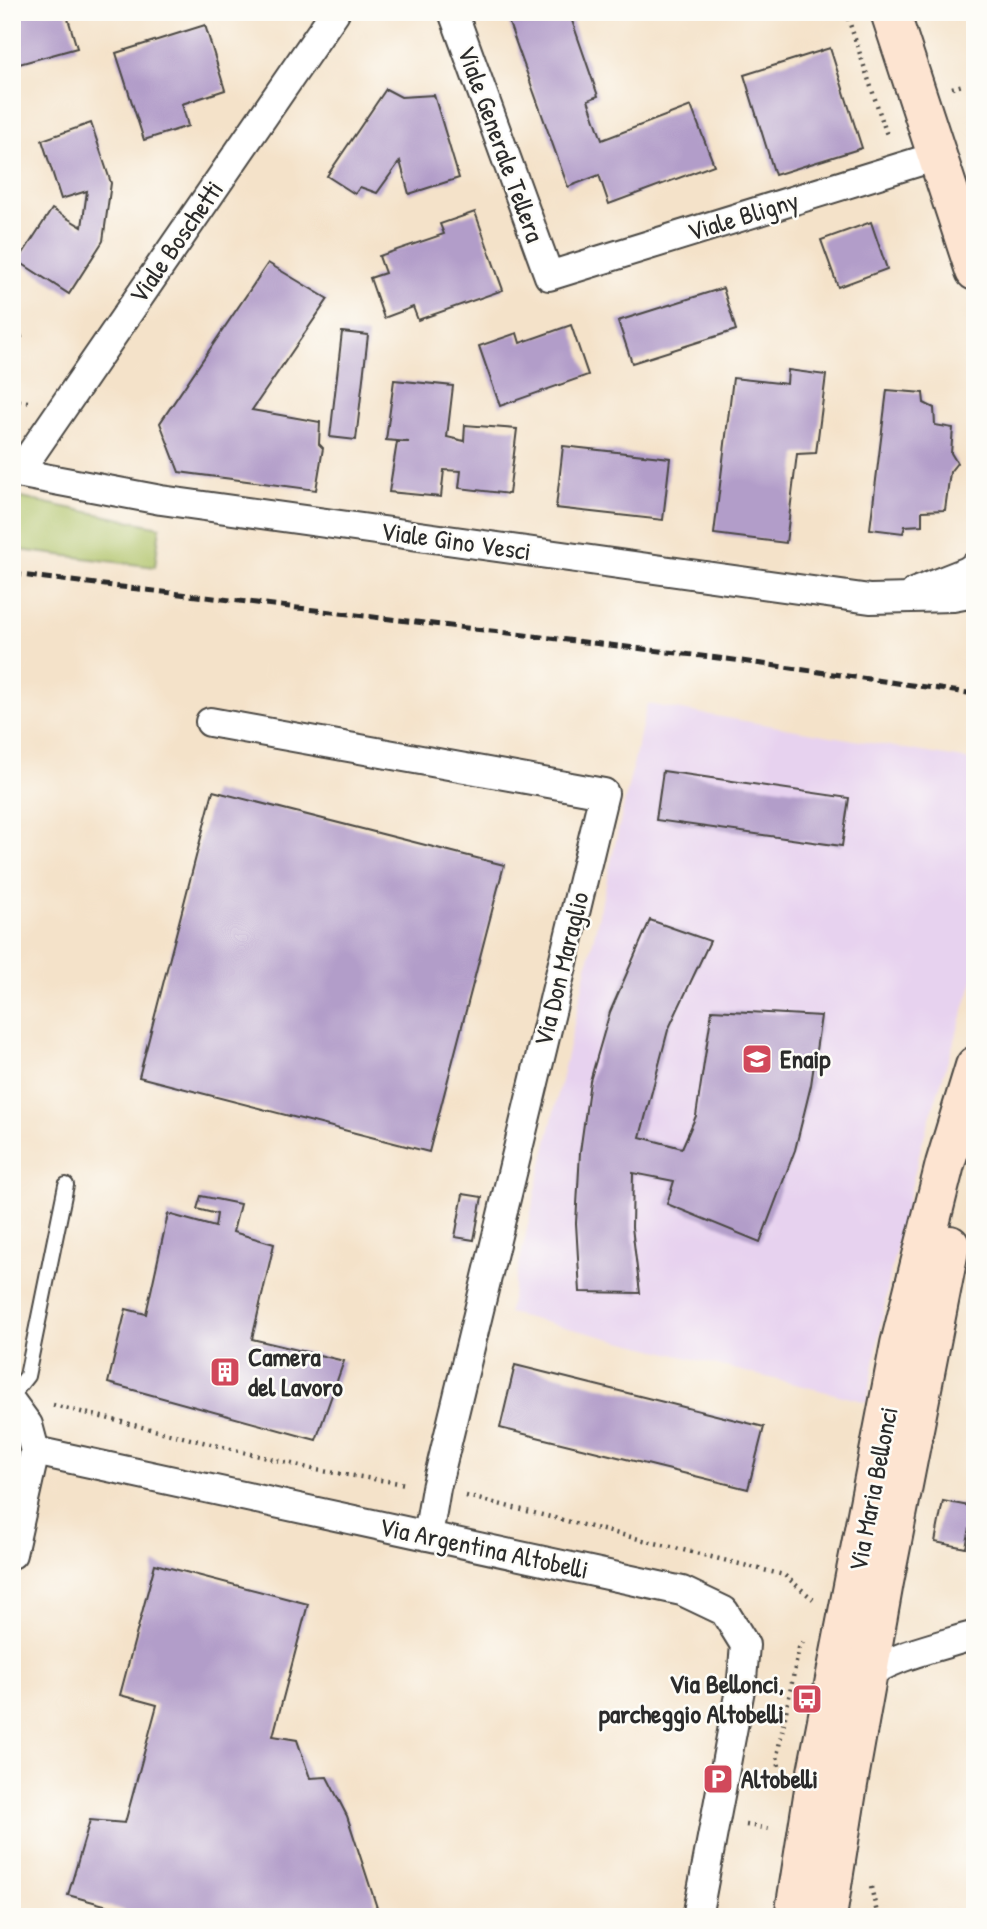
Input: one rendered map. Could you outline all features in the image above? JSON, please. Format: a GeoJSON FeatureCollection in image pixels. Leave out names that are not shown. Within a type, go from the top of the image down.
{"type":"FeatureCollection","features":[{"type":"Feature","properties":{"kind":"street","name":"Viale Boschetti"},"geometry":{"type":"LineString","coordinates":[[15,472],[335,12]]}},
{"type":"Feature","properties":{"kind":"street","name":"Viale Generale Tellera"},"geometry":{"type":"LineString","coordinates":[[453,12],[549,276]]}},
{"type":"Feature","properties":{"kind":"street"},"geometry":{"type":"LineString","coordinates":[[890,12],[974,266]]}},
{"type":"Feature","properties":{"kind":"street","name":"Viale Bligny"},"geometry":{"type":"LineString","coordinates":[[549,276],[937,156]]}},
{"type":"Feature","properties":{"kind":"street","name":"Viale Gino Vesci"},"geometry":{"type":"LineString","coordinates":[[15,472],[161,500],[870,599],[953,597],[975,593]]}},
{"type":"Feature","properties":{"kind":"street","name":"Viale Gino Vesci"},"geometry":{"type":"LineString","coordinates":[[896,599],[975,566]]}},
{"type":"Feature","properties":{"kind":"street","name":"Via Don Maraglio"},"geometry":{"type":"LineString","coordinates":[[210,722],[604,793],[436,1488],[428,1536]]}},
{"type":"Feature","properties":{"kind":"street","name":"Via Maria Bellonci"},"geometry":{"type":"LineString","coordinates":[[794,1917],[816,1777],[901,1344],[945,1164],[975,1066]]}},
{"type":"Feature","properties":{"kind":"street","name":"Via Maria Bellonci"},"geometry":{"type":"LineString","coordinates":[[827,1917],[841,1842],[848,1784],[923,1376],[950,1242],[975,1151]]}},
{"type":"Feature","properties":{"kind":"street"},"geometry":{"type":"LineString","coordinates":[[12,1403],[28,1425],[35,1451],[12,1554]]}},
{"type":"Feature","properties":{"kind":"street","name":"Via Argentina Altobelli"},"geometry":{"type":"LineString","coordinates":[[35,1451],[682,1591],[724,1611],[745,1645],[742,1679],[697,1917]]}},
{"type":"Feature","properties":{"kind":"street"},"geometry":{"type":"LineString","coordinates":[[816,1777],[839,1744],[849,1691],[869,1672],[975,1634]]}},
{"type":"Feature","properties":{"kind":"lane"},"geometry":{"type":"LineString","coordinates":[[12,1395],[26,1376],[66,1185]]}},
{"type":"Feature","properties":{"kind":"path"},"geometry":{"type":"LineString","coordinates":[[846,12],[898,167]]}},
{"type":"Feature","properties":{"kind":"path"},"geometry":{"type":"LineString","coordinates":[[715,1819],[775,1830]]}},
{"type":"Feature","properties":{"kind":"shaded area","name":"Enaip"},"geometry":{"type":"Polygon","coordinates":[[[647,704],[975,761],[975,975],[922,1143],[891,1271],[867,1402],[508,1313],[647,704]]]}},
{"type":"Feature","properties":{"kind":"green space"},"geometry":{"type":"Polygon","coordinates":[[[12,496],[160,527],[155,567],[12,549],[12,496]]]}},
{"type":"Feature","properties":{"kind":"building"},"geometry":{"type":"Polygon","coordinates":[[[12,12],[66,12],[77,48],[12,66],[12,12]]]}},
{"type":"Feature","properties":{"kind":"building"},"geometry":{"type":"Polygon","coordinates":[[[505,12],[545,12],[524,21],[551,12],[569,12],[598,96],[588,100],[602,140],[691,106],[714,165],[609,204],[599,175],[568,187],[505,12]]]}},
{"type":"Feature","properties":{"kind":"building"},"geometry":{"type":"Polygon","coordinates":[[[205,25],[225,90],[182,104],[188,126],[144,140],[116,53],[205,25]]]}},
{"type":"Feature","properties":{"kind":"building"},"geometry":{"type":"Polygon","coordinates":[[[830,48],[862,148],[775,175],[744,75],[830,48]]]}},
{"type":"Feature","properties":{"kind":"building"},"geometry":{"type":"Polygon","coordinates":[[[386,89],[401,97],[434,95],[459,178],[409,194],[400,161],[377,193],[360,187],[355,194],[327,176],[386,89]]]}},
{"type":"Feature","properties":{"kind":"building"},"geometry":{"type":"Polygon","coordinates":[[[91,123],[111,183],[103,241],[69,294],[18,261],[52,209],[82,227],[87,191],[61,199],[42,140],[91,123]]]}},
{"type":"Feature","properties":{"kind":"building"},"geometry":{"type":"Polygon","coordinates":[[[475,212],[503,290],[418,320],[413,307],[384,318],[370,278],[385,273],[379,256],[444,234],[440,224],[475,212]]]}},
{"type":"Feature","properties":{"kind":"building"},"geometry":{"type":"Polygon","coordinates":[[[871,222],[887,269],[838,287],[821,240],[871,222]]]}},
{"type":"Feature","properties":{"kind":"building"},"geometry":{"type":"Polygon","coordinates":[[[268,263],[328,299],[252,410],[320,422],[319,444],[323,448],[316,490],[179,472],[160,423],[268,263]]]}},
{"type":"Feature","properties":{"kind":"building"},"geometry":{"type":"Polygon","coordinates":[[[723,288],[736,330],[632,363],[618,321],[723,288]]]}},
{"type":"Feature","properties":{"kind":"building"},"geometry":{"type":"Polygon","coordinates":[[[12,309],[22,337],[12,340],[12,309]]]}},
{"type":"Feature","properties":{"kind":"building"},"geometry":{"type":"Polygon","coordinates":[[[571,325],[588,375],[500,406],[479,346],[517,333],[520,343],[571,325]]]}},
{"type":"Feature","properties":{"kind":"building"},"geometry":{"type":"Polygon","coordinates":[[[342,332],[368,335],[356,440],[330,437],[342,332]]]}},
{"type":"Feature","properties":{"kind":"building"},"geometry":{"type":"Polygon","coordinates":[[[788,370],[826,375],[816,453],[797,454],[786,543],[714,534],[733,378],[787,384],[788,370]]]}},
{"type":"Feature","properties":{"kind":"building"},"geometry":{"type":"Polygon","coordinates":[[[394,380],[453,386],[447,437],[464,441],[465,425],[517,429],[509,494],[459,488],[461,471],[444,470],[441,497],[389,492],[397,442],[409,442],[386,440],[394,380]]]}},
{"type":"Feature","properties":{"kind":"building"},"geometry":{"type":"Polygon","coordinates":[[[887,390],[923,393],[924,403],[934,408],[935,425],[953,428],[951,453],[957,463],[950,472],[945,510],[922,511],[922,525],[905,526],[903,533],[870,529],[887,390]]]}},
{"type":"Feature","properties":{"kind":"building"},"geometry":{"type":"Polygon","coordinates":[[[563,446],[670,458],[663,520],[556,508],[563,446]]]}},
{"type":"Feature","properties":{"kind":"building"},"geometry":{"type":"Polygon","coordinates":[[[663,771],[849,798],[842,846],[656,820],[663,771]]]}},
{"type":"Feature","properties":{"kind":"building"},"geometry":{"type":"Polygon","coordinates":[[[213,791],[504,865],[429,1152],[139,1077],[213,791]]]}},
{"type":"Feature","properties":{"kind":"building"},"geometry":{"type":"Polygon","coordinates":[[[650,920],[710,941],[668,1030],[640,1137],[682,1148],[696,1116],[712,1010],[821,1016],[811,1085],[795,1150],[760,1242],[667,1204],[674,1181],[633,1173],[632,1227],[640,1293],[580,1292],[576,1223],[580,1152],[590,1081],[610,1012],[650,920]]]}},
{"type":"Feature","properties":{"kind":"building"},"geometry":{"type":"Polygon","coordinates":[[[463,1194],[482,1197],[474,1240],[455,1237],[463,1194]]]}},
{"type":"Feature","properties":{"kind":"building"},"geometry":{"type":"Polygon","coordinates":[[[201,1196],[240,1204],[233,1232],[274,1244],[252,1339],[344,1361],[316,1440],[108,1383],[126,1309],[146,1314],[168,1214],[215,1227],[217,1214],[197,1209],[201,1196]]]}},
{"type":"Feature","properties":{"kind":"building"},"geometry":{"type":"Polygon","coordinates":[[[515,1365],[764,1427],[748,1489],[500,1428],[515,1365]]]}},
{"type":"Feature","properties":{"kind":"building"},"geometry":{"type":"Polygon","coordinates":[[[943,1501],[974,1507],[966,1548],[935,1542],[943,1501]]]}},
{"type":"Feature","properties":{"kind":"building"},"geometry":{"type":"Polygon","coordinates":[[[155,1564],[308,1604],[273,1736],[297,1740],[310,1778],[327,1777],[347,1816],[380,1917],[148,1917],[68,1895],[90,1820],[125,1823],[157,1705],[120,1695],[155,1564]]]}},
{"type":"Feature","properties":{"kind":"railway"},"geometry":{"type":"LineString","coordinates":[[12,574],[727,659],[975,694]]}},
{"type":"Feature","properties":{"kind":"place","name":"Enaip"},"geometry":{"type":"Point","coordinates":[757,1059]}},
{"type":"Feature","properties":{"kind":"place","name":"Camera del Lavoro"},"geometry":{"type":"Point","coordinates":[225,1372]}},
{"type":"Feature","properties":{"kind":"place","name":"Via Bellonci, parcheggio Altobelli"},"geometry":{"type":"Point","coordinates":[807,1699]}},
{"type":"Feature","properties":{"kind":"place","name":"Altobelli"},"geometry":{"type":"Point","coordinates":[718,1779]}}]}
